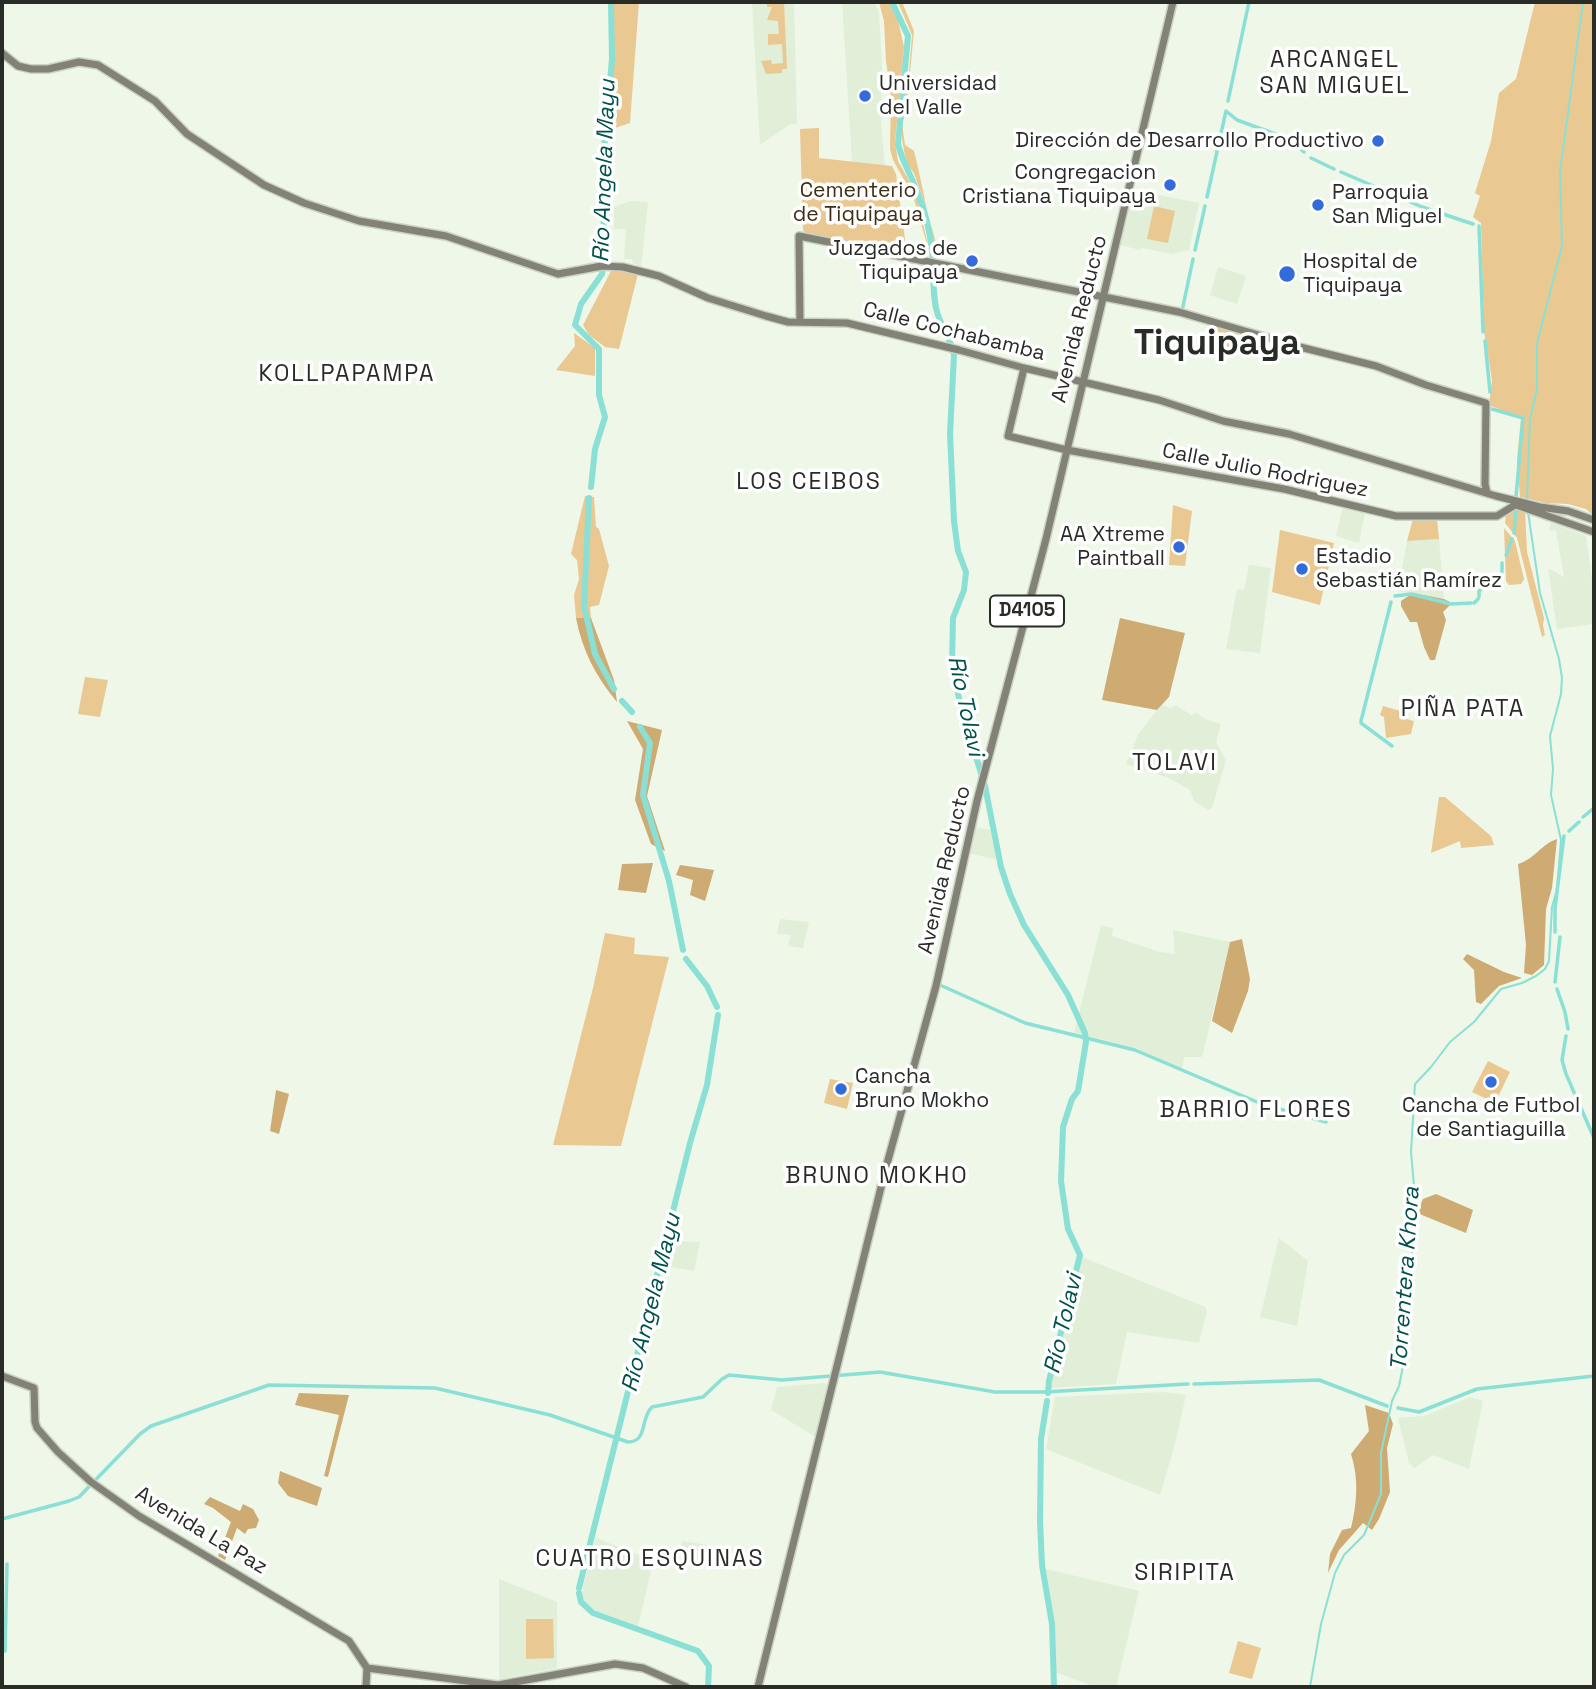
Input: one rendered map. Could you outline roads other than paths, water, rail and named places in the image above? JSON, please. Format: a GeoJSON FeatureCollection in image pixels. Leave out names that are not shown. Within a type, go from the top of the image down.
{"type":"FeatureCollection","features":[{"type":"Feature","properties":{"kind":"main road","name":"Avenida Reducto"},"geometry":{"type":"LineString","coordinates":[[758,1687],[904,1098],[936,986],[968,836],[1068,450],[1173,2]]}},
{"type":"Feature","properties":{"kind":"main road"},"geometry":{"type":"LineString","coordinates":[[2,53],[18,66],[31,69],[48,69],[79,62],[98,65],[155,101],[187,134],[264,185],[304,203],[359,221],[446,236],[538,267],[539,278]]}},
{"type":"Feature","properties":{"kind":"main road"},"geometry":{"type":"LineString","coordinates":[[800,322],[799,236],[1178,312],[1376,366],[1486,404],[1487,493]]}},
{"type":"Feature","properties":{"kind":"main road","name":"Calle Cochabamba"},"geometry":{"type":"LineString","coordinates":[[538,267],[558,274],[604,266],[646,272],[708,298],[766,317],[800,322],[847,323],[1159,400],[1223,421],[1289,434],[1535,508]]}},
{"type":"Feature","properties":{"kind":"main road","name":"Calle Julio Rodriguez"},"geometry":{"type":"LineString","coordinates":[[1024,368],[1008,436],[1068,450],[1284,489],[1396,516],[1497,516],[1521,504]]}},
{"type":"Feature","properties":{"kind":"main road"},"geometry":{"type":"LineString","coordinates":[[1535,508],[1568,510],[1594,520]]}},
{"type":"Feature","properties":{"kind":"main road"},"geometry":{"type":"LineString","coordinates":[[1535,508],[1594,532]]}},
{"type":"Feature","properties":{"kind":"main road"},"geometry":{"type":"LineString","coordinates":[[1565,521],[1564,515],[1568,510]]}},
{"type":"Feature","properties":{"kind":"main road","name":"Avenida La Paz"},"geometry":{"type":"LineString","coordinates":[[2,1376],[34,1388],[37,1428],[58,1452],[92,1483],[139,1516],[349,1641],[367,1668]]}},
{"type":"Feature","properties":{"kind":"main road"},"geometry":{"type":"LineString","coordinates":[[366,1687],[367,1668],[498,1685],[615,1664],[643,1668],[686,1687]]}},
{"type":"Feature","properties":{"kind":"waterway","name":"Río Angela Mayu"},"geometry":{"type":"LineString","coordinates":[[591,487],[595,449],[605,417],[599,395],[599,349],[575,325],[581,304],[602,274],[604,259],[603,161],[612,59],[611,2]]}},
{"type":"Feature","properties":{"kind":"waterway","name":"Río Tolavi"},"geometry":{"type":"LineString","coordinates":[[892,2],[908,36],[898,144],[916,187],[929,229],[936,307],[954,355],[950,434],[954,521],[958,551],[966,572],[964,590],[953,618],[952,664],[961,708],[985,786],[1001,867],[1010,894],[1024,925],[1068,995],[1085,1033],[1078,1091],[1072,1099],[1063,1127],[1061,1181],[1068,1229],[1080,1255],[1048,1393]]}},
{"type":"Feature","properties":{"kind":"waterway"},"geometry":{"type":"LineString","coordinates":[[1228,101],[1249,2]]}},
{"type":"Feature","properties":{"kind":"waterway","name":"Torrentera Khora"},"geometry":{"type":"LineString","coordinates":[[1527,499],[1530,419],[1537,389],[1537,343],[1562,246],[1560,172],[1583,2]]}},
{"type":"Feature","properties":{"kind":"waterway"},"geometry":{"type":"LineString","coordinates":[[1207,197],[1226,111],[1237,120],[1289,139],[1304,152]]}},
{"type":"Feature","properties":{"kind":"waterway"},"geometry":{"type":"LineString","coordinates":[[1311,158],[1334,169]]}},
{"type":"Feature","properties":{"kind":"waterway"},"geometry":{"type":"LineString","coordinates":[[1341,172],[1422,207],[1473,224]]}},
{"type":"Feature","properties":{"kind":"waterway"},"geometry":{"type":"LineString","coordinates":[[1195,250],[1205,206]]}},
{"type":"Feature","properties":{"kind":"waterway"},"geometry":{"type":"LineString","coordinates":[[1479,226],[1483,332]]}},
{"type":"Feature","properties":{"kind":"waterway"},"geometry":{"type":"LineString","coordinates":[[1182,311],[1193,259]]}},
{"type":"Feature","properties":{"kind":"waterway"},"geometry":{"type":"LineString","coordinates":[[1485,341],[1490,392]]}},
{"type":"Feature","properties":{"kind":"waterway"},"geometry":{"type":"LineString","coordinates":[[1492,409],[1523,418],[1516,497]]}},
{"type":"Feature","properties":{"kind":"waterway","name":"Río Angela Mayu"},"geometry":{"type":"LineString","coordinates":[[589,498],[584,606],[595,654],[614,689]]}},
{"type":"Feature","properties":{"kind":"waterway"},"geometry":{"type":"LineString","coordinates":[[1514,533],[1516,508]]}},
{"type":"Feature","properties":{"kind":"waterway","name":"Torrentera Khora"},"geometry":{"type":"LineString","coordinates":[[1310,1687],[1321,1624],[1335,1573],[1344,1555],[1364,1535],[1381,1494],[1381,1453],[1405,1356],[1413,1259],[1408,1222],[1415,1197],[1411,1152],[1415,1084],[1450,1042],[1474,1022],[1501,989],[1536,976],[1545,969],[1549,961],[1552,907],[1557,889],[1561,840],[1551,795],[1553,769],[1550,736],[1561,694],[1562,678],[1540,593],[1528,512]]}},
{"type":"Feature","properties":{"kind":"waterway"},"geometry":{"type":"LineString","coordinates":[[1506,555],[1512,539]]}},
{"type":"Feature","properties":{"kind":"waterway"},"geometry":{"type":"LineString","coordinates":[[1479,597],[1479,591],[1499,581],[1502,563]]}},
{"type":"Feature","properties":{"kind":"waterway"},"geometry":{"type":"LineString","coordinates":[[1395,596],[1411,594],[1451,604],[1471,603]]}},
{"type":"Feature","properties":{"kind":"waterway"},"geometry":{"type":"LineString","coordinates":[[1474,603],[1478,599]]}},
{"type":"Feature","properties":{"kind":"waterway"},"geometry":{"type":"LineString","coordinates":[[1361,721],[1391,602]]}},
{"type":"Feature","properties":{"kind":"waterway","name":"Río Angela Mayu"},"geometry":{"type":"LineString","coordinates":[[622,701],[632,712]]}},
{"type":"Feature","properties":{"kind":"waterway"},"geometry":{"type":"LineString","coordinates":[[1361,723],[1392,746]]}},
{"type":"Feature","properties":{"kind":"waterway","name":"Río Angela Mayu"},"geometry":{"type":"LineString","coordinates":[[640,727],[650,743],[643,795],[669,881],[683,950]]}},
{"type":"Feature","properties":{"kind":"waterway"},"geometry":{"type":"LineString","coordinates":[[1583,817],[1594,808]]}},
{"type":"Feature","properties":{"kind":"waterway"},"geometry":{"type":"LineString","coordinates":[[1569,831],[1579,822]]}},
{"type":"Feature","properties":{"kind":"waterway","name":"Torrentera Khora"},"geometry":{"type":"LineString","coordinates":[[1555,932],[1555,908],[1564,836]]}},
{"type":"Feature","properties":{"kind":"waterway"},"geometry":{"type":"LineString","coordinates":[[1555,982],[1560,937]]}},
{"type":"Feature","properties":{"kind":"waterway","name":"Río Angela Mayu"},"geometry":{"type":"LineString","coordinates":[[686,959],[707,986],[717,1007]]}},
{"type":"Feature","properties":{"kind":"waterway"},"geometry":{"type":"LineString","coordinates":[[940,985],[1025,1023],[1135,1050],[1257,1102]]}},
{"type":"Feature","properties":{"kind":"waterway"},"geometry":{"type":"LineString","coordinates":[[1557,989],[1568,1029]]}},
{"type":"Feature","properties":{"kind":"waterway","name":"Río Angela Mayu"},"geometry":{"type":"LineString","coordinates":[[579,1588],[690,1143],[707,1085],[718,1015]]}},
{"type":"Feature","properties":{"kind":"waterway"},"geometry":{"type":"LineString","coordinates":[[1566,1036],[1562,1060],[1594,1138]]}},
{"type":"Feature","properties":{"kind":"waterway"},"geometry":{"type":"LineString","coordinates":[[1265,1105],[1326,1122]]}},
{"type":"Feature","properties":{"kind":"waterway"},"geometry":{"type":"LineString","coordinates":[[2,1519],[79,1497],[151,1426],[269,1385],[435,1388],[550,1415],[628,1442],[634,1441],[641,1434],[652,1407],[703,1397],[729,1375],[782,1380],[880,1372],[995,1392],[1188,1384]]}},
{"type":"Feature","properties":{"kind":"waterway"},"geometry":{"type":"LineString","coordinates":[[1398,1408],[1419,1412],[1477,1389],[1594,1376]]}},
{"type":"Feature","properties":{"kind":"waterway"},"geometry":{"type":"LineString","coordinates":[[1194,1384],[1319,1380],[1387,1406]]}},
{"type":"Feature","properties":{"kind":"waterway","name":"Río Tolavi"},"geometry":{"type":"LineString","coordinates":[[1047,1401],[1041,1439],[1040,1521],[1042,1565],[1052,1624],[1054,1687]]}},
{"type":"Feature","properties":{"kind":"waterway"},"geometry":{"type":"LineString","coordinates":[[2,1651],[5,1651],[7,1564]]}},
{"type":"Feature","properties":{"kind":"waterway","name":"Río Angela Mayu"},"geometry":{"type":"LineString","coordinates":[[579,1593],[581,1602],[593,1613],[698,1651],[709,1666],[708,1687]]}},
{"type":"Feature","properties":{"kind":"place","name":"Universidad del Valle"},"geometry":{"type":"Point","coordinates":[865,96]}},
{"type":"Feature","properties":{"kind":"place","name":"Dirección de Desarrollo Productivo"},"geometry":{"type":"Point","coordinates":[1378,141]}},
{"type":"Feature","properties":{"kind":"place","name":"Congregacion Cristiana Tiquipaya"},"geometry":{"type":"Point","coordinates":[1170,185]}},
{"type":"Feature","properties":{"kind":"place","name":"Parroquia San Miguel"},"geometry":{"type":"Point","coordinates":[1318,205]}},
{"type":"Feature","properties":{"kind":"place","name":"Juzgados de Tiquipaya"},"geometry":{"type":"Point","coordinates":[972,261]}},
{"type":"Feature","properties":{"kind":"place","name":"Hospital de Tiquipaya"},"geometry":{"type":"Point","coordinates":[1287,274]}},
{"type":"Feature","properties":{"kind":"place","name":"AA Xtreme Paintball"},"geometry":{"type":"Point","coordinates":[1179,547]}},
{"type":"Feature","properties":{"kind":"place","name":"Estadio Sebastián Ramírez"},"geometry":{"type":"Point","coordinates":[1302,569]}},
{"type":"Feature","properties":{"kind":"place","name":"Cancha de Futbol de Santiaguilla"},"geometry":{"type":"Point","coordinates":[1491,1082]}},
{"type":"Feature","properties":{"kind":"place","name":"Cancha Bruno Mokho"},"geometry":{"type":"Point","coordinates":[841,1089]}},
{"type":"Feature","properties":{"kind":"district","name":"ARCANGEL SAN MIGUEL"},"geometry":{"type":"Point","coordinates":[1335,74]}},
{"type":"Feature","properties":{"kind":"district","name":"Tiquipaya"},"geometry":{"type":"Point","coordinates":[1217,345]}},
{"type":"Feature","properties":{"kind":"district","name":"KOLLPAPAMPA"},"geometry":{"type":"Point","coordinates":[347,375]}},
{"type":"Feature","properties":{"kind":"district","name":"LOS CEIBOS"},"geometry":{"type":"Point","coordinates":[809,483]}},
{"type":"Feature","properties":{"kind":"district","name":"PIÑA PATA"},"geometry":{"type":"Point","coordinates":[1463,710]}},
{"type":"Feature","properties":{"kind":"district","name":"TOLAVI"},"geometry":{"type":"Point","coordinates":[1175,764]}},
{"type":"Feature","properties":{"kind":"district","name":"BARRIO FLORES"},"geometry":{"type":"Point","coordinates":[1256,1111]}},
{"type":"Feature","properties":{"kind":"district","name":"BRUNO MOKHO"},"geometry":{"type":"Point","coordinates":[877,1177]}},
{"type":"Feature","properties":{"kind":"district","name":"CUATRO ESQUINAS"},"geometry":{"type":"Point","coordinates":[650,1560]}},
{"type":"Feature","properties":{"kind":"district","name":"SIRIPITA"},"geometry":{"type":"Point","coordinates":[1185,1574]}},
{"type":"Feature","properties":{"kind":"park label","name":"Cementerio de Tiquipaya"},"geometry":{"type":"Point","coordinates":[858,203]}}]}
